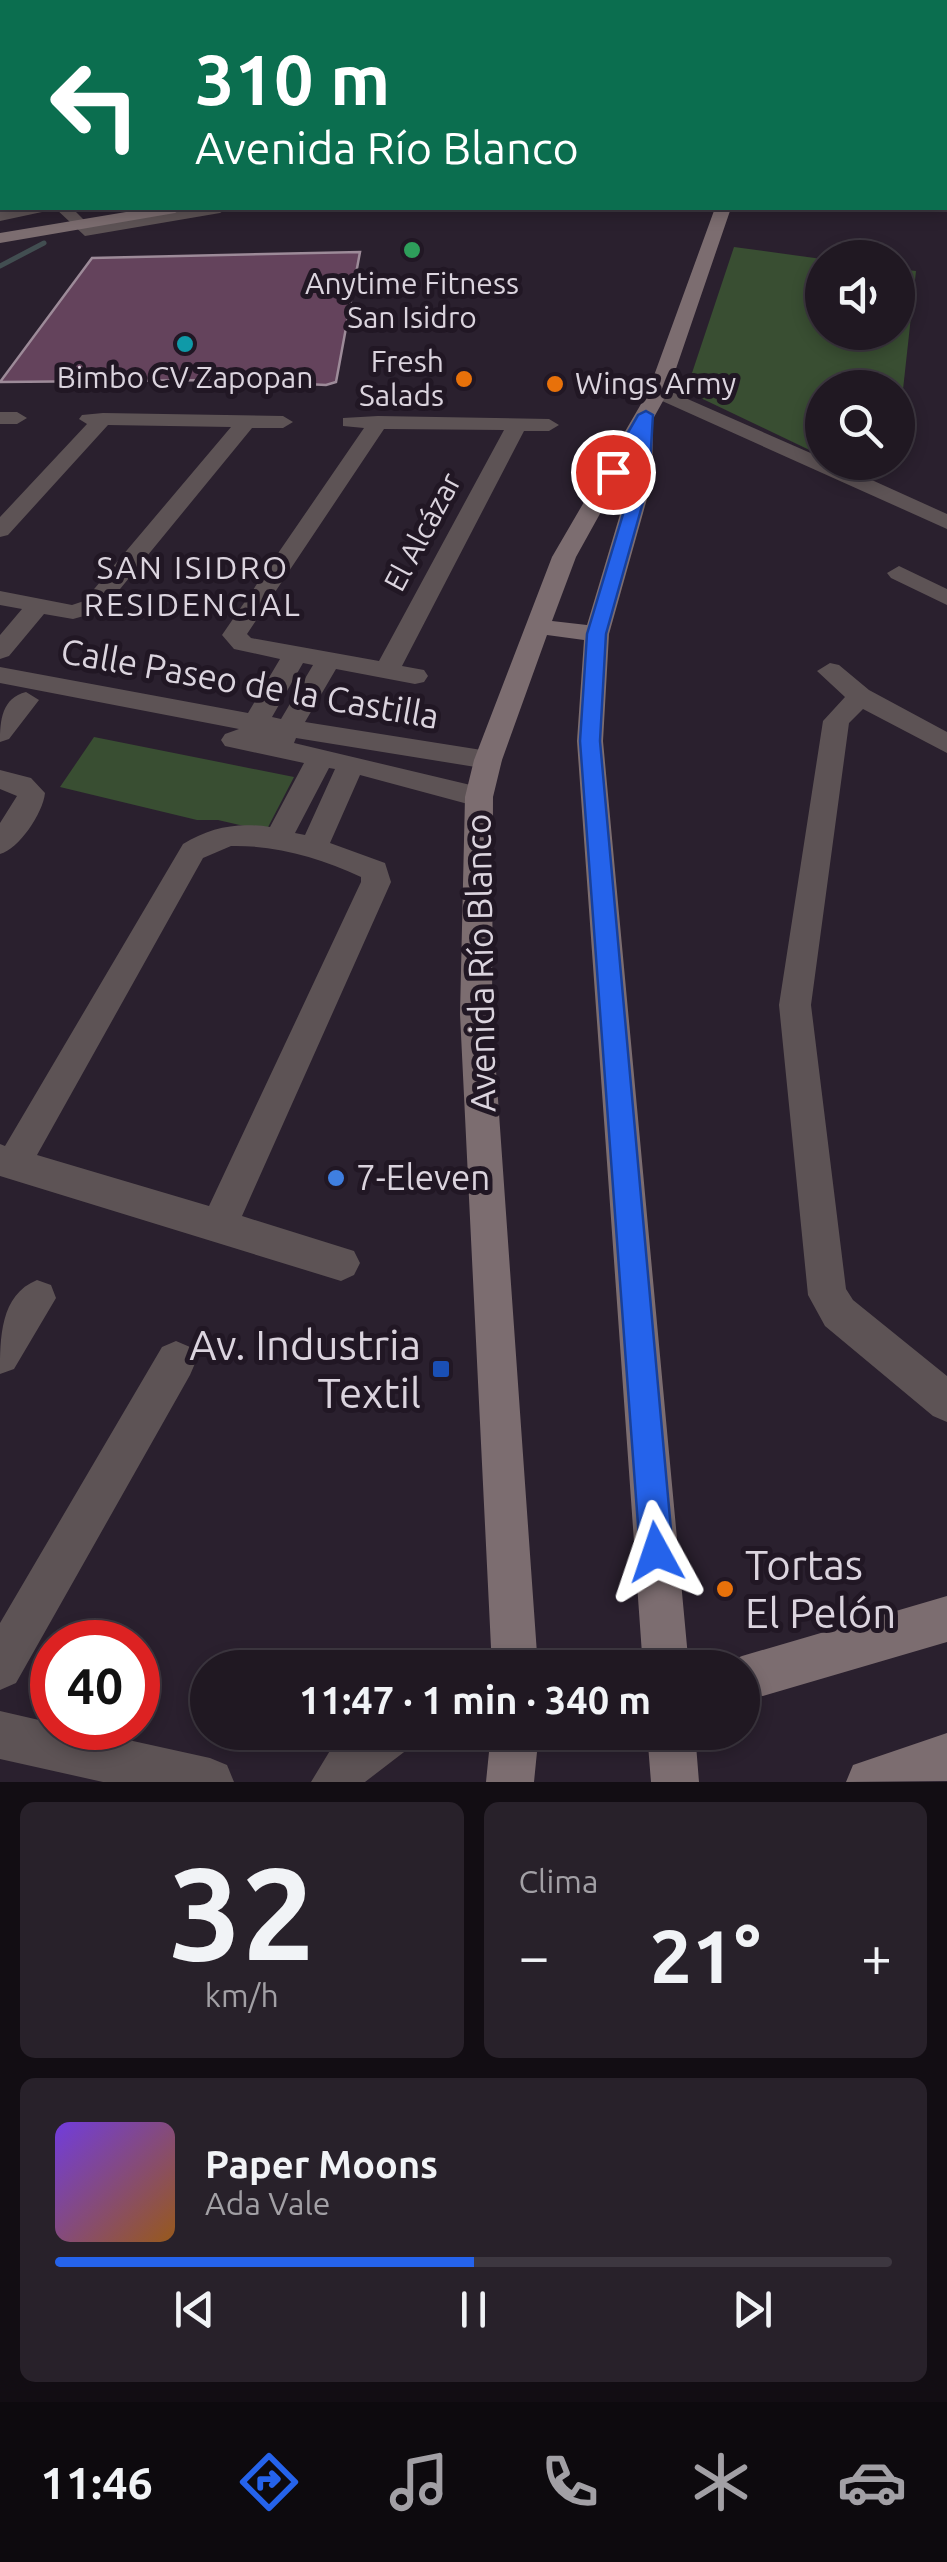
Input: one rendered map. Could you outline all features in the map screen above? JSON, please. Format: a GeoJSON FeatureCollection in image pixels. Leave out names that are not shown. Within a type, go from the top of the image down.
{"type":"FeatureCollection","features":[{"type":"Feature","properties":{"kind":"street"},"geometry":{"type":"LineString","coordinates":[[0,216],[37,210]]}},
{"type":"Feature","properties":{"kind":"street"},"geometry":{"type":"LineString","coordinates":[[0,238],[107,210]]}},
{"type":"Feature","properties":{"kind":"street"},"geometry":{"type":"LineString","coordinates":[[0,227],[157,210]]}},
{"type":"Feature","properties":{"kind":"street"},"geometry":{"type":"LineString","coordinates":[[75,219],[194,210]]}},
{"type":"Feature","properties":{"kind":"street","name":"Avenida Río Blanco"},"geometry":{"type":"LineString","coordinates":[[514,1650],[476,1014],[479,798],[488,760],[564,558],[652,404],[722,210]]}},
{"type":"Feature","properties":{"kind":"street"},"geometry":{"type":"LineString","coordinates":[[652,404],[947,522]]}},
{"type":"Feature","properties":{"kind":"street","name":"Avenida Río Blanco"},"geometry":{"type":"LineString","coordinates":[[652,404],[641,481],[597,634],[590,741],[665,1650]]}},
{"type":"Feature","properties":{"kind":"street"},"geometry":{"type":"LineString","coordinates":[[0,530],[96,419],[283,422]]}},
{"type":"Feature","properties":{"kind":"street"},"geometry":{"type":"LineString","coordinates":[[4,604],[40,605],[73,612],[94,606],[246,422]]}},
{"type":"Feature","properties":{"kind":"street","name":"El Alcázar"},"geometry":{"type":"LineString","coordinates":[[350,422],[549,425]]}},
{"type":"Feature","properties":{"kind":"street"},"geometry":{"type":"LineString","coordinates":[[378,422],[234,635],[244,644],[415,676]]}},
{"type":"Feature","properties":{"kind":"street","name":"El Alcázar"},"geometry":{"type":"LineString","coordinates":[[388,670],[516,424]]}},
{"type":"Feature","properties":{"kind":"street"},"geometry":{"type":"LineString","coordinates":[[898,573],[947,598]]}},
{"type":"Feature","properties":{"kind":"street"},"geometry":{"type":"LineString","coordinates":[[0,651],[40,605]]}},
{"type":"Feature","properties":{"kind":"street"},"geometry":{"type":"LineString","coordinates":[[539,626],[597,634]]}},
{"type":"Feature","properties":{"kind":"street"},"geometry":{"type":"LineString","coordinates":[[249,733],[296,654]]}},
{"type":"Feature","properties":{"kind":"street"},"geometry":{"type":"LineString","coordinates":[[283,738],[330,660]]}},
{"type":"Feature","properties":{"kind":"street"},"geometry":{"type":"LineString","coordinates":[[830,671],[860,696],[947,744]]}},
{"type":"Feature","properties":{"kind":"street","name":"Calle Paseo de la Castilla"},"geometry":{"type":"LineString","coordinates":[[0,674],[249,733]]}},
{"type":"Feature","properties":{"kind":"street"},"geometry":{"type":"LineString","coordinates":[[0,733],[7,696]]}},
{"type":"Feature","properties":{"kind":"street","name":"Calle Paseo de la Castilla"},"geometry":{"type":"LineString","coordinates":[[7,696],[283,738],[488,760]]}},
{"type":"Feature","properties":{"kind":"street"},"geometry":{"type":"LineString","coordinates":[[860,696],[836,721],[796,1005],[827,1295],[839,1313],[947,1402]]}},
{"type":"Feature","properties":{"kind":"street","name":"Calle Paseo de la Castilla"},"geometry":{"type":"LineString","coordinates":[[283,738],[321,757],[479,798]]}},
{"type":"Feature","properties":{"kind":"street"},"geometry":{"type":"LineString","coordinates":[[277,840],[321,757]]}},
{"type":"Feature","properties":{"kind":"street"},"geometry":{"type":"LineString","coordinates":[[313,849],[351,763]]}},
{"type":"Feature","properties":{"kind":"street"},"geometry":{"type":"LineString","coordinates":[[0,779],[21,785],[31,793],[30,803],[0,844]]}},
{"type":"Feature","properties":{"kind":"street"},"geometry":{"type":"LineString","coordinates":[[218,1226],[376,882],[374,872],[362,865],[277,840],[228,833],[208,838],[193,852],[7,1162],[218,1226],[341,1263]]}},
{"type":"Feature","properties":{"kind":"street"},"geometry":{"type":"LineString","coordinates":[[0,1355],[37,1298]]}},
{"type":"Feature","properties":{"kind":"street"},"geometry":{"type":"LineString","coordinates":[[0,1667],[176,1361]]}},
{"type":"Feature","properties":{"kind":"street"},"geometry":{"type":"LineString","coordinates":[[760,1675],[947,1619]]}},
{"type":"Feature","properties":{"kind":"street"},"geometry":{"type":"LineString","coordinates":[[0,1736],[210,1782]]}},
{"type":"Feature","properties":{"kind":"street"},"geometry":{"type":"LineString","coordinates":[[335,1782],[352,1760],[366,1750]]}},
{"type":"Feature","properties":{"kind":"street"},"geometry":{"type":"LineString","coordinates":[[510,1782],[513,1750]]}},
{"type":"Feature","properties":{"kind":"street"},"geometry":{"type":"LineString","coordinates":[[672,1750],[675,1782]]}},
{"type":"Feature","properties":{"kind":"street"},"geometry":{"type":"LineString","coordinates":[[870,1782],[947,1757]]}},
{"type":"Feature","properties":{"kind":"green space"},"geometry":{"type":"Polygon","coordinates":[[[734,247],[805,257],[805,350],[907,350],[905,370],[805,370],[805,448],[686,391],[734,247]]]}},
{"type":"Feature","properties":{"kind":"green space"},"geometry":{"type":"Polygon","coordinates":[[[94,737],[294,777],[266,831],[218,820],[197,820],[60,787],[94,737]]]}},
{"type":"Feature","properties":{"kind":"building","name":"Bimbo CV Zapopan"},"geometry":{"type":"Polygon","coordinates":[[[360,252],[336,382],[0,382],[92,258],[360,252]]]}},
{"type":"Feature","properties":{"kind":"waterway"},"geometry":{"type":"LineString","coordinates":[[0,266],[44,243]]}},
{"type":"Feature","properties":{"kind":"place","name":"Anytime Fitness San Isidro"},"geometry":{"type":"Point","coordinates":[412,250]}},
{"type":"Feature","properties":{"kind":"place","name":"Bimbo CV Zapopan"},"geometry":{"type":"Point","coordinates":[185,344]}},
{"type":"Feature","properties":{"kind":"place","name":"Fresh Salads"},"geometry":{"type":"Point","coordinates":[464,379]}},
{"type":"Feature","properties":{"kind":"place","name":"Wings Army"},"geometry":{"type":"Point","coordinates":[555,384]}},
{"type":"Feature","properties":{"kind":"place","name":"7-Eleven"},"geometry":{"type":"Point","coordinates":[336,1178]}},
{"type":"Feature","properties":{"kind":"place","name":"Av. Industria Textil"},"geometry":{"type":"Point","coordinates":[441,1369]}},
{"type":"Feature","properties":{"kind":"place","name":"Tortas El Pelón"},"geometry":{"type":"Point","coordinates":[725,1589]}},
{"type":"Feature","properties":{"kind":"district","name":"SAN ISIDRO RESIDENCIAL"},"geometry":{"type":"Point","coordinates":[193,586]}},
{"type":"Feature","properties":{"kind":"route"},"geometry":{"type":"LineString","coordinates":[[613,472],[646,415],[641,481],[597,634],[590,741],[656,1552]]}}]}
